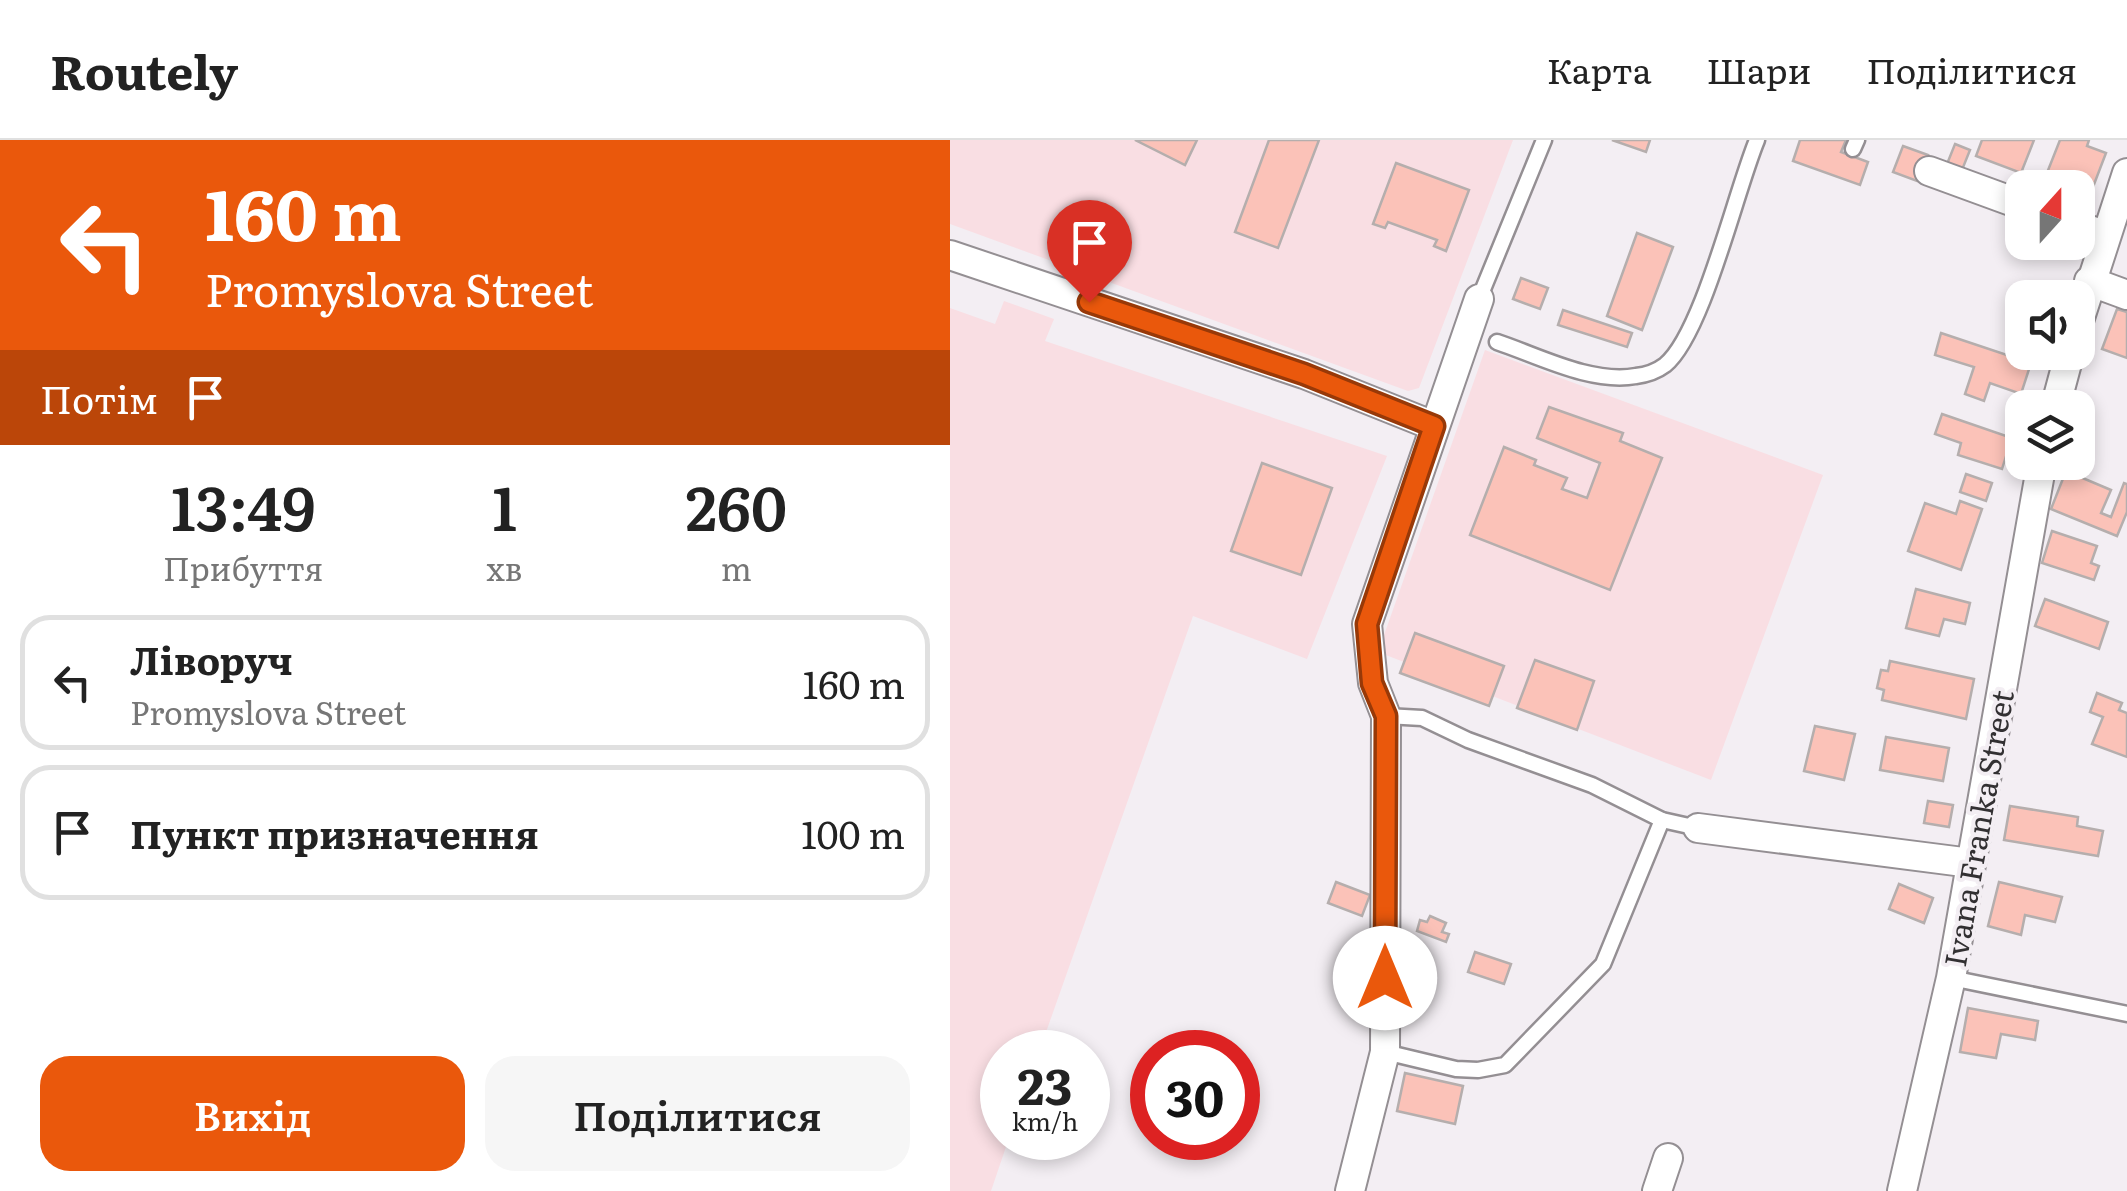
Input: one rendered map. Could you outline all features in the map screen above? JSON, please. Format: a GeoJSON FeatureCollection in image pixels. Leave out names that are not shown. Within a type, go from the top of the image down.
{"type":"FeatureCollection","features":[{"type":"Feature","properties":{"kind":"street"},"geometry":{"type":"LineString","coordinates":[[1929,171],[2005,199]]}},
{"type":"Feature","properties":{"kind":"street"},"geometry":{"type":"LineString","coordinates":[[2095,224],[2127,173]]}},
{"type":"Feature","properties":{"kind":"street"},"geometry":{"type":"LineString","coordinates":[[950,254],[1304,374],[1434,426]]}},
{"type":"Feature","properties":{"kind":"street"},"geometry":{"type":"LineString","coordinates":[[2095,283],[2127,295]]}},
{"type":"Feature","properties":{"kind":"street"},"geometry":{"type":"LineString","coordinates":[[1350,1191],[1385,1052],[1386,716],[1372,683],[1367,624],[1480,299]]}},
{"type":"Feature","properties":{"kind":"street","name":"Ivana Franka Street"},"geometry":{"type":"LineString","coordinates":[[1902,1191],[1951,978],[2039,480]]}},
{"type":"Feature","properties":{"kind":"street"},"geometry":{"type":"LineString","coordinates":[[1698,828],[1971,863]]}},
{"type":"Feature","properties":{"kind":"street"},"geometry":{"type":"LineString","coordinates":[[1657,1191],[1668,1158]]}},
{"type":"Feature","properties":{"kind":"lane"},"geometry":{"type":"LineString","coordinates":[[1480,299],[1544,140]]}},
{"type":"Feature","properties":{"kind":"lane"},"geometry":{"type":"LineString","coordinates":[[1496,342],[1602,376],[1634,377],[1664,366],[1677,351],[1704,294],[1756,140]]}},
{"type":"Feature","properties":{"kind":"lane"},"geometry":{"type":"LineString","coordinates":[[1386,716],[1422,718],[1499,752],[1592,785],[1662,820],[1698,828]]}},
{"type":"Feature","properties":{"kind":"lane"},"geometry":{"type":"LineString","coordinates":[[1385,1052],[1456,1069],[1505,1065],[1602,964],[1662,820]]}},
{"type":"Feature","properties":{"kind":"lane"},"geometry":{"type":"LineString","coordinates":[[1951,978],[2127,1014]]}},
{"type":"Feature","properties":{"kind":"shaded area"},"geometry":{"type":"Polygon","coordinates":[[[950,140],[1513,140],[1419,388],[1408,391],[950,224],[950,140]]]}},
{"type":"Feature","properties":{"kind":"shaded area"},"geometry":{"type":"Polygon","coordinates":[[[1004,301],[1054,319],[1045,341],[1387,456],[1307,659],[1193,616],[1047,1030],[980,1030],[980,1160],[1002,1160],[991,1191],[950,1191],[950,308],[995,324],[1004,301]]]}},
{"type":"Feature","properties":{"kind":"shaded area"},"geometry":{"type":"Polygon","coordinates":[[[1485,350],[1823,475],[1711,780],[1378,652],[1485,350]]]}},
{"type":"Feature","properties":{"kind":"building"},"geometry":{"type":"Polygon","coordinates":[[[1135,140],[1197,140],[1185,165],[1135,140]]]}},
{"type":"Feature","properties":{"kind":"building"},"geometry":{"type":"Polygon","coordinates":[[[1269,140],[1319,140],[1278,248],[1235,232],[1269,140]]]}},
{"type":"Feature","properties":{"kind":"building"},"geometry":{"type":"Polygon","coordinates":[[[1612,140],[1650,140],[1646,152],[1612,140]]]}},
{"type":"Feature","properties":{"kind":"building"},"geometry":{"type":"Polygon","coordinates":[[[1800,140],[1846,140],[1841,152],[1868,162],[1860,185],[1793,161],[1800,140]]]}},
{"type":"Feature","properties":{"kind":"building"},"geometry":{"type":"Polygon","coordinates":[[[1982,140],[2034,140],[2022,170],[1976,156],[1982,140]]]}},
{"type":"Feature","properties":{"kind":"building"},"geometry":{"type":"Polygon","coordinates":[[[2060,140],[2089,140],[2087,146],[2106,153],[2095,182],[2095,170],[2048,170],[2060,140]]]}},
{"type":"Feature","properties":{"kind":"building"},"geometry":{"type":"Polygon","coordinates":[[[1955,144],[1970,150],[1962,170],[1947,164],[1955,144]]]}},
{"type":"Feature","properties":{"kind":"building"},"geometry":{"type":"Polygon","coordinates":[[[1903,146],[1928,155],[1917,181],[1893,172],[1903,146]]]}},
{"type":"Feature","properties":{"kind":"building"},"geometry":{"type":"Polygon","coordinates":[[[1396,163],[1469,190],[1446,251],[1434,246],[1437,240],[1388,222],[1385,228],[1373,224],[1396,163]]]}},
{"type":"Feature","properties":{"kind":"building"},"geometry":{"type":"Polygon","coordinates":[[[1637,233],[1673,247],[1642,330],[1607,316],[1637,233]]]}},
{"type":"Feature","properties":{"kind":"building"},"geometry":{"type":"Polygon","coordinates":[[[1521,278],[1548,288],[1540,309],[1513,299],[1521,278]]]}},
{"type":"Feature","properties":{"kind":"building"},"geometry":{"type":"Polygon","coordinates":[[[2117,309],[2127,312],[2127,358],[2102,349],[2117,309]]]}},
{"type":"Feature","properties":{"kind":"building"},"geometry":{"type":"Polygon","coordinates":[[[1563,310],[1632,333],[1627,347],[1558,325],[1563,310]]]}},
{"type":"Feature","properties":{"kind":"building"},"geometry":{"type":"Polygon","coordinates":[[[1941,333],[2005,354],[2005,370],[2029,370],[2022,390],[1990,383],[1984,401],[1965,394],[1974,367],[1935,355],[1941,333]]]}},
{"type":"Feature","properties":{"kind":"building"},"geometry":{"type":"Polygon","coordinates":[[[1549,407],[1623,433],[1620,441],[1662,458],[1610,590],[1470,535],[1504,447],[1567,478],[1562,489],[1587,498],[1600,463],[1537,438],[1549,407]]]}},
{"type":"Feature","properties":{"kind":"building"},"geometry":{"type":"Polygon","coordinates":[[[1942,414],[2005,436],[2002,469],[1958,455],[1961,443],[1935,434],[1942,414]]]}},
{"type":"Feature","properties":{"kind":"building"},"geometry":{"type":"Polygon","coordinates":[[[1262,463],[1332,488],[1301,575],[1231,551],[1262,463]]]}},
{"type":"Feature","properties":{"kind":"building"},"geometry":{"type":"Polygon","coordinates":[[[1966,474],[1992,483],[1986,501],[1960,492],[1966,474]]]}},
{"type":"Feature","properties":{"kind":"building"},"geometry":{"type":"Polygon","coordinates":[[[2062,480],[2087,480],[2111,490],[2101,513],[2111,517],[2124,483],[2127,484],[2127,512],[2117,536],[2051,509],[2062,480]]]}},
{"type":"Feature","properties":{"kind":"building"},"geometry":{"type":"Polygon","coordinates":[[[1960,501],[1982,509],[1961,570],[1908,551],[1925,503],[1956,514],[1960,501]]]}},
{"type":"Feature","properties":{"kind":"building"},"geometry":{"type":"Polygon","coordinates":[[[2052,531],[2097,546],[2091,563],[2099,566],[2094,580],[2042,563],[2052,531]]]}},
{"type":"Feature","properties":{"kind":"building"},"geometry":{"type":"Polygon","coordinates":[[[1916,589],[1970,603],[1965,624],[1944,619],[1939,636],[1906,628],[1916,589]]]}},
{"type":"Feature","properties":{"kind":"building"},"geometry":{"type":"Polygon","coordinates":[[[2045,599],[2108,622],[2099,649],[2035,626],[2045,599]]]}},
{"type":"Feature","properties":{"kind":"building"},"geometry":{"type":"Polygon","coordinates":[[[1415,633],[1504,666],[1489,706],[1400,673],[1415,633]]]}},
{"type":"Feature","properties":{"kind":"building"},"geometry":{"type":"Polygon","coordinates":[[[1535,660],[1594,681],[1577,730],[1517,708],[1535,660]]]}},
{"type":"Feature","properties":{"kind":"building"},"geometry":{"type":"Polygon","coordinates":[[[1890,661],[1974,679],[1966,719],[1882,700],[1884,690],[1877,688],[1881,670],[1888,671],[1890,661]]]}},
{"type":"Feature","properties":{"kind":"building"},"geometry":{"type":"Polygon","coordinates":[[[2097,693],[2122,703],[2119,710],[2127,713],[2127,757],[2092,744],[2103,717],[2090,712],[2097,693]]]}},
{"type":"Feature","properties":{"kind":"building"},"geometry":{"type":"Polygon","coordinates":[[[1815,726],[1855,734],[1844,780],[1804,771],[1815,726]]]}},
{"type":"Feature","properties":{"kind":"building"},"geometry":{"type":"Polygon","coordinates":[[[1886,737],[1949,748],[1943,781],[1880,770],[1886,737]]]}},
{"type":"Feature","properties":{"kind":"building"},"geometry":{"type":"Polygon","coordinates":[[[1928,801],[1953,805],[1949,827],[1924,823],[1928,801]]]}},
{"type":"Feature","properties":{"kind":"building"},"geometry":{"type":"Polygon","coordinates":[[[2010,806],[2078,817],[2077,826],[2103,831],[2098,856],[2004,840],[2010,806]]]}},
{"type":"Feature","properties":{"kind":"building"},"geometry":{"type":"Polygon","coordinates":[[[1336,882],[1370,895],[1362,916],[1328,903],[1336,882]]]}},
{"type":"Feature","properties":{"kind":"building"},"geometry":{"type":"Polygon","coordinates":[[[1999,882],[2062,897],[2055,922],[2025,915],[2021,935],[1988,926],[1999,882]]]}},
{"type":"Feature","properties":{"kind":"building"},"geometry":{"type":"Polygon","coordinates":[[[1899,884],[1933,898],[1924,923],[1889,909],[1899,884]]]}},
{"type":"Feature","properties":{"kind":"building"},"geometry":{"type":"Polygon","coordinates":[[[1430,916],[1446,923],[1442,932],[1449,934],[1446,942],[1417,931],[1420,920],[1427,922],[1430,916]]]}},
{"type":"Feature","properties":{"kind":"building"},"geometry":{"type":"Polygon","coordinates":[[[1475,952],[1511,964],[1504,984],[1468,972],[1475,952]]]}},
{"type":"Feature","properties":{"kind":"building"},"geometry":{"type":"Polygon","coordinates":[[[1968,1008],[2038,1021],[2035,1040],[2001,1034],[1996,1058],[1960,1052],[1968,1008]]]}},
{"type":"Feature","properties":{"kind":"building"},"geometry":{"type":"Polygon","coordinates":[[[1405,1073],[1463,1086],[1455,1124],[1397,1111],[1405,1073]]]}},
{"type":"Feature","properties":{"kind":"route"},"geometry":{"type":"LineString","coordinates":[[1089,302],[1304,374],[1434,426],[1367,624],[1372,683],[1386,716],[1385,978]]}}]}
